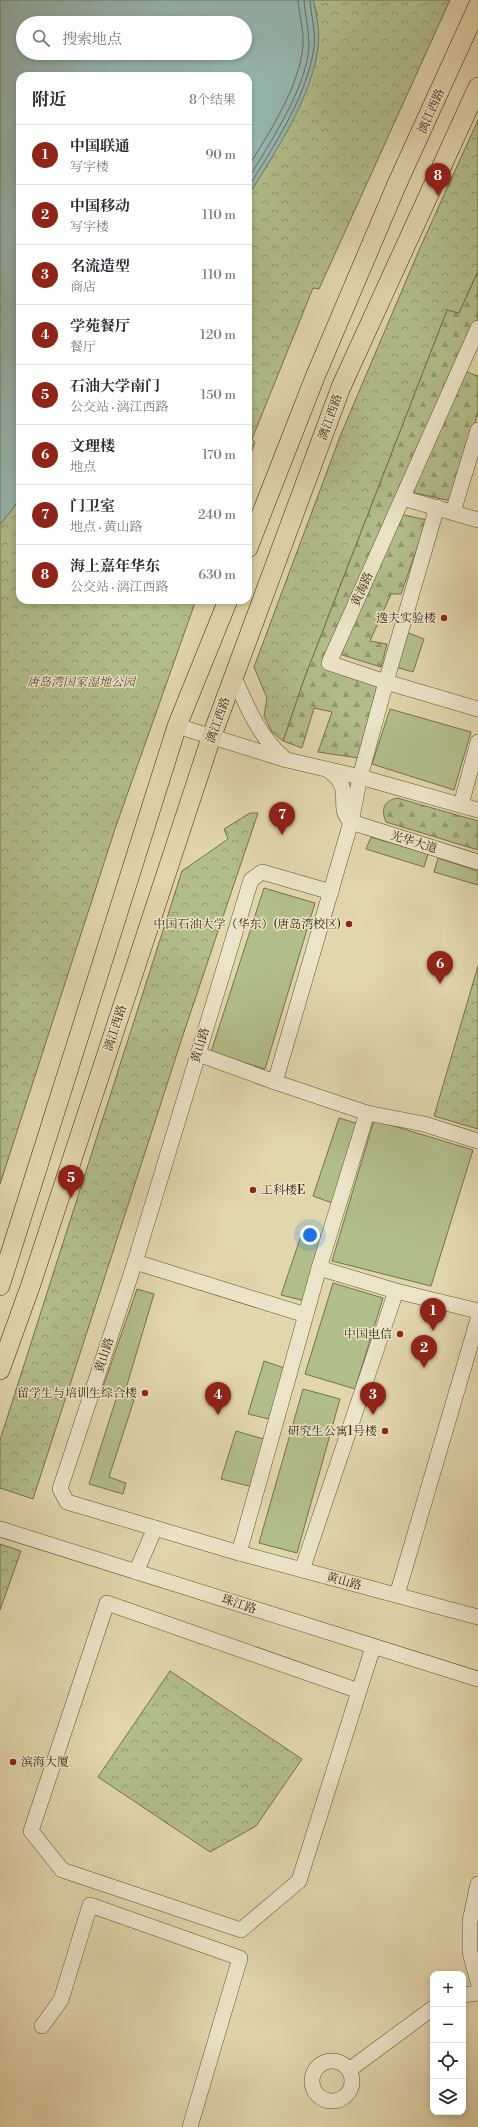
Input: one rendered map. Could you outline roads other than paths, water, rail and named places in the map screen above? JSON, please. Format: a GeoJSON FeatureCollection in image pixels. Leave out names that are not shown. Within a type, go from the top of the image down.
{"type":"FeatureCollection","features":[{"type":"Feature","properties":{"kind":"main road","name":"漓江西路"},"geometry":{"type":"LineString","coordinates":[[252,538],[315,377],[398,184],[478,6]]}},
{"type":"Feature","properties":{"kind":"main road","name":"漓江西路"},"geometry":{"type":"LineString","coordinates":[[0,1370],[30,1287],[211,738],[341,388],[478,87]]}},
{"type":"Feature","properties":{"kind":"main road"},"geometry":{"type":"LineString","coordinates":[[0,1286],[177,726],[226,604]]}},
{"type":"Feature","properties":{"kind":"street","name":"黄海路"},"geometry":{"type":"LineString","coordinates":[[386,682],[328,663],[403,498],[472,359],[478,328]]}},
{"type":"Feature","properties":{"kind":"street"},"geometry":{"type":"LineString","coordinates":[[453,512],[478,430]]}},
{"type":"Feature","properties":{"kind":"street"},"geometry":{"type":"LineString","coordinates":[[403,498],[478,520]]}},
{"type":"Feature","properties":{"kind":"street"},"geometry":{"type":"LineString","coordinates":[[275,1082],[331,892],[386,682],[437,507]]}},
{"type":"Feature","properties":{"kind":"street"},"geometry":{"type":"LineString","coordinates":[[234,677],[243,699],[262,732],[275,750],[287,760]]}},
{"type":"Feature","properties":{"kind":"street"},"geometry":{"type":"LineString","coordinates":[[386,682],[478,709]]}},
{"type":"Feature","properties":{"kind":"street"},"geometry":{"type":"LineString","coordinates":[[177,726],[211,738],[287,760],[360,777],[478,810]]}},
{"type":"Feature","properties":{"kind":"street"},"geometry":{"type":"LineString","coordinates":[[462,805],[478,742]]}},
{"type":"Feature","properties":{"kind":"street"},"geometry":{"type":"LineString","coordinates":[[326,769],[337,776],[342,785],[345,799],[343,809],[345,817],[350,822]]}},
{"type":"Feature","properties":{"kind":"street","name":"光华大道"},"geometry":{"type":"LineString","coordinates":[[350,822],[478,862]]}},
{"type":"Feature","properties":{"kind":"street","name":"黄山路"},"geometry":{"type":"LineString","coordinates":[[331,892],[262,872],[251,880],[135,1262],[60,1489],[68,1502],[239,1553],[478,1616]]}},
{"type":"Feature","properties":{"kind":"street"},"geometry":{"type":"LineString","coordinates":[[198,1054],[367,1113],[424,1124],[478,1141]]}},
{"type":"Feature","properties":{"kind":"street"},"geometry":{"type":"LineString","coordinates":[[239,1553],[306,1315],[367,1113]]}},
{"type":"Feature","properties":{"kind":"street"},"geometry":{"type":"LineString","coordinates":[[135,1262],[306,1315]]}},
{"type":"Feature","properties":{"kind":"street"},"geometry":{"type":"LineString","coordinates":[[320,1268],[396,1291],[478,1311]]}},
{"type":"Feature","properties":{"kind":"street"},"geometry":{"type":"LineString","coordinates":[[302,1570],[396,1291]]}},
{"type":"Feature","properties":{"kind":"street"},"geometry":{"type":"LineString","coordinates":[[397,1595],[478,1319]]}},
{"type":"Feature","properties":{"kind":"street","name":"珠江路"},"geometry":{"type":"LineString","coordinates":[[0,1528],[373,1647],[478,1678]]}},
{"type":"Feature","properties":{"kind":"street"},"geometry":{"type":"LineString","coordinates":[[136,1572],[155,1528]]}},
{"type":"Feature","properties":{"kind":"street"},"geometry":{"type":"LineString","coordinates":[[359,1691],[107,1602],[31,1831],[62,1870],[241,1930],[299,1881],[373,1647]]}},
{"type":"Feature","properties":{"kind":"street"},"geometry":{"type":"LineString","coordinates":[[478,1884],[470,1921],[470,1952],[478,1982]]}},
{"type":"Feature","properties":{"kind":"street"},"geometry":{"type":"LineString","coordinates":[[42,2026],[61,2000],[90,1905],[240,1958],[190,2127]]}},
{"type":"Feature","properties":{"kind":"street"},"geometry":{"type":"LineString","coordinates":[[466,1995],[478,1993]]}},
{"type":"Feature","properties":{"kind":"street"},"geometry":{"type":"LineString","coordinates":[[349,2070],[430,2010]]}},
{"type":"Feature","properties":{"kind":"water"},"geometry":{"type":"Polygon","coordinates":[[[0,0],[313,0],[318,24],[319,42],[308,87],[280,144],[252,190],[252,72],[16,72],[16,504],[0,525],[0,0]]]}},
{"type":"Feature","properties":{"kind":"place","name":"海上嘉年华东"},"geometry":{"type":"Point","coordinates":[438,196]}},
{"type":"Feature","properties":{"kind":"place","name":"逸夫实验楼"},"geometry":{"type":"Point","coordinates":[444,618]}},
{"type":"Feature","properties":{"kind":"place","name":"门卫室"},"geometry":{"type":"Point","coordinates":[282,835]}},
{"type":"Feature","properties":{"kind":"place","name":"中国石油大学（华东）(唐岛湾校区)"},"geometry":{"type":"Point","coordinates":[349,924]}},
{"type":"Feature","properties":{"kind":"place","name":"文理楼"},"geometry":{"type":"Point","coordinates":[440,984]}},
{"type":"Feature","properties":{"kind":"place","name":"工科楼E"},"geometry":{"type":"Point","coordinates":[253,1190]}},
{"type":"Feature","properties":{"kind":"place","name":"石油大学南门"},"geometry":{"type":"Point","coordinates":[71,1198]}},
{"type":"Feature","properties":{"kind":"place","name":"中国联通"},"geometry":{"type":"Point","coordinates":[433,1331]}},
{"type":"Feature","properties":{"kind":"place","name":"中国电信"},"geometry":{"type":"Point","coordinates":[400,1334]}},
{"type":"Feature","properties":{"kind":"place","name":"中国移动"},"geometry":{"type":"Point","coordinates":[424,1368]}},
{"type":"Feature","properties":{"kind":"place","name":"留学生与培训生综合楼"},"geometry":{"type":"Point","coordinates":[145,1393]}},
{"type":"Feature","properties":{"kind":"place","name":"学苑餐厅"},"geometry":{"type":"Point","coordinates":[218,1415]}},
{"type":"Feature","properties":{"kind":"place","name":"名流造型"},"geometry":{"type":"Point","coordinates":[373,1415]}},
{"type":"Feature","properties":{"kind":"place","name":"研究生公寓1号楼"},"geometry":{"type":"Point","coordinates":[385,1431]}},
{"type":"Feature","properties":{"kind":"place","name":"滨海大厦"},"geometry":{"type":"Point","coordinates":[13,1762]}},
{"type":"Feature","properties":{"kind":"park label","name":"唐岛湾国家湿地公园"},"geometry":{"type":"Point","coordinates":[81,682]}}]}
